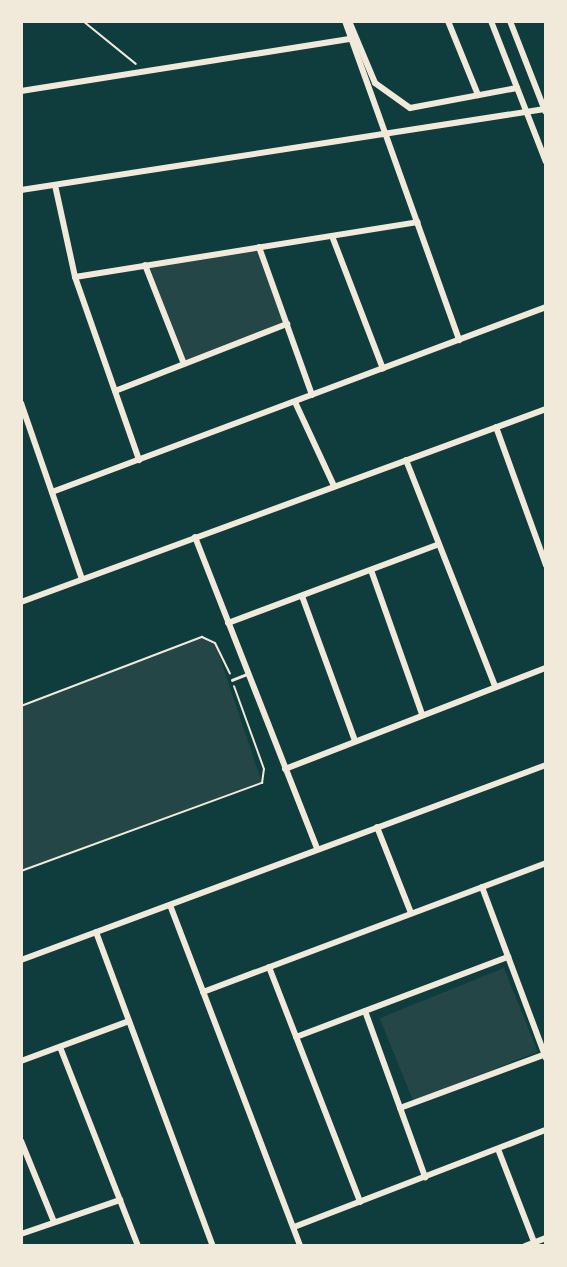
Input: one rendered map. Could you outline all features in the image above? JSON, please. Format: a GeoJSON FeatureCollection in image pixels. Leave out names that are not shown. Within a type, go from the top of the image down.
{"type":"FeatureCollection","features":[{"type":"Feature","properties":{"kind":"street"},"geometry":{"type":"LineString","coordinates":[[347,21],[351,39],[387,133],[459,340]]}},
{"type":"Feature","properties":{"kind":"street"},"geometry":{"type":"LineString","coordinates":[[347,21],[367,68],[386,94],[410,108],[517,88]]}},
{"type":"Feature","properties":{"kind":"street"},"geometry":{"type":"LineString","coordinates":[[448,21],[478,95]]}},
{"type":"Feature","properties":{"kind":"street"},"geometry":{"type":"LineString","coordinates":[[491,21],[546,162]]}},
{"type":"Feature","properties":{"kind":"street"},"geometry":{"type":"LineString","coordinates":[[21,190],[526,111],[545,111],[510,21]]}},
{"type":"Feature","properties":{"kind":"street"},"geometry":{"type":"LineString","coordinates":[[21,91],[351,39]]}},
{"type":"Feature","properties":{"kind":"street"},"geometry":{"type":"LineString","coordinates":[[55,185],[75,277],[139,460]]}},
{"type":"Feature","properties":{"kind":"street"},"geometry":{"type":"LineString","coordinates":[[75,277],[418,222]]}},
{"type":"Feature","properties":{"kind":"street"},"geometry":{"type":"LineString","coordinates":[[332,236],[383,369]]}},
{"type":"Feature","properties":{"kind":"street"},"geometry":{"type":"LineString","coordinates":[[259,247],[312,395]]}},
{"type":"Feature","properties":{"kind":"street"},"geometry":{"type":"LineString","coordinates":[[145,265],[184,364]]}},
{"type":"Feature","properties":{"kind":"street"},"geometry":{"type":"LineString","coordinates":[[52,492],[546,307]]}},
{"type":"Feature","properties":{"kind":"street"},"geometry":{"type":"LineString","coordinates":[[115,391],[287,324]]}},
{"type":"Feature","properties":{"kind":"street"},"geometry":{"type":"LineString","coordinates":[[295,402],[334,486]]}},
{"type":"Feature","properties":{"kind":"street"},"geometry":{"type":"LineString","coordinates":[[21,403],[82,579]]}},
{"type":"Feature","properties":{"kind":"street"},"geometry":{"type":"LineString","coordinates":[[21,602],[546,409]]}},
{"type":"Feature","properties":{"kind":"street"},"geometry":{"type":"LineString","coordinates":[[496,427],[546,565]]}},
{"type":"Feature","properties":{"kind":"street"},"geometry":{"type":"LineString","coordinates":[[406,460],[495,686]]}},
{"type":"Feature","properties":{"kind":"street"},"geometry":{"type":"LineString","coordinates":[[195,537],[317,849]]}},
{"type":"Feature","properties":{"kind":"street"},"geometry":{"type":"LineString","coordinates":[[228,623],[439,544]]}},
{"type":"Feature","properties":{"kind":"street"},"geometry":{"type":"LineString","coordinates":[[371,570],[422,714]]}},
{"type":"Feature","properties":{"kind":"street"},"geometry":{"type":"LineString","coordinates":[[302,596],[355,741]]}},
{"type":"Feature","properties":{"kind":"street"},"geometry":{"type":"LineString","coordinates":[[285,769],[546,668]]}},
{"type":"Feature","properties":{"kind":"street"},"geometry":{"type":"LineString","coordinates":[[21,960],[546,765]]}},
{"type":"Feature","properties":{"kind":"street"},"geometry":{"type":"LineString","coordinates":[[377,827],[411,913]]}},
{"type":"Feature","properties":{"kind":"street"},"geometry":{"type":"LineString","coordinates":[[203,992],[546,863]]}},
{"type":"Feature","properties":{"kind":"street"},"geometry":{"type":"LineString","coordinates":[[400,1108],[546,1056],[482,887]]}},
{"type":"Feature","properties":{"kind":"street"},"geometry":{"type":"LineString","coordinates":[[170,905],[300,1246]]}},
{"type":"Feature","properties":{"kind":"street"},"geometry":{"type":"LineString","coordinates":[[96,932],[212,1244],[203,1246]]}},
{"type":"Feature","properties":{"kind":"street"},"geometry":{"type":"LineString","coordinates":[[296,1037],[508,957]]}},
{"type":"Feature","properties":{"kind":"street"},"geometry":{"type":"LineString","coordinates":[[269,967],[360,1202]]}},
{"type":"Feature","properties":{"kind":"street"},"geometry":{"type":"LineString","coordinates":[[365,1011],[425,1177]]}},
{"type":"Feature","properties":{"kind":"street"},"geometry":{"type":"LineString","coordinates":[[21,1061],[129,1021]]}},
{"type":"Feature","properties":{"kind":"street"},"geometry":{"type":"LineString","coordinates":[[60,1047],[138,1246]]}},
{"type":"Feature","properties":{"kind":"street"},"geometry":{"type":"LineString","coordinates":[[293,1227],[546,1130]]}},
{"type":"Feature","properties":{"kind":"street"},"geometry":{"type":"LineString","coordinates":[[21,1141],[54,1223]]}},
{"type":"Feature","properties":{"kind":"street"},"geometry":{"type":"LineString","coordinates":[[498,1149],[534,1242]]}},
{"type":"Feature","properties":{"kind":"street"},"geometry":{"type":"LineString","coordinates":[[21,1234],[120,1200]]}},
{"type":"Feature","properties":{"kind":"street"},"geometry":{"type":"LineString","coordinates":[[524,1246],[546,1238]]}},
{"type":"Feature","properties":{"kind":"lane"},"geometry":{"type":"LineString","coordinates":[[232,680],[247,674]]}},
{"type":"Feature","properties":{"kind":"path"},"geometry":{"type":"LineString","coordinates":[[83,21],[119,54],[146,70]]}},
{"type":"Feature","properties":{"kind":"path"},"geometry":{"type":"LineString","coordinates":[[21,706],[202,637],[209,637],[222,652],[264,769],[262,783],[21,871]]}},
{"type":"Feature","properties":{"kind":"shaded area"},"geometry":{"type":"Polygon","coordinates":[[[259,247],[287,324],[184,364],[145,265],[259,247]]]}},
{"type":"Feature","properties":{"kind":"shaded area"},"geometry":{"type":"Polygon","coordinates":[[[202,637],[215,643],[262,783],[21,871],[21,706],[202,637]]]}},
{"type":"Feature","properties":{"kind":"shaded area"},"geometry":{"type":"Polygon","coordinates":[[[504,968],[538,1051],[413,1102],[380,1018],[504,968]]]}}]}
